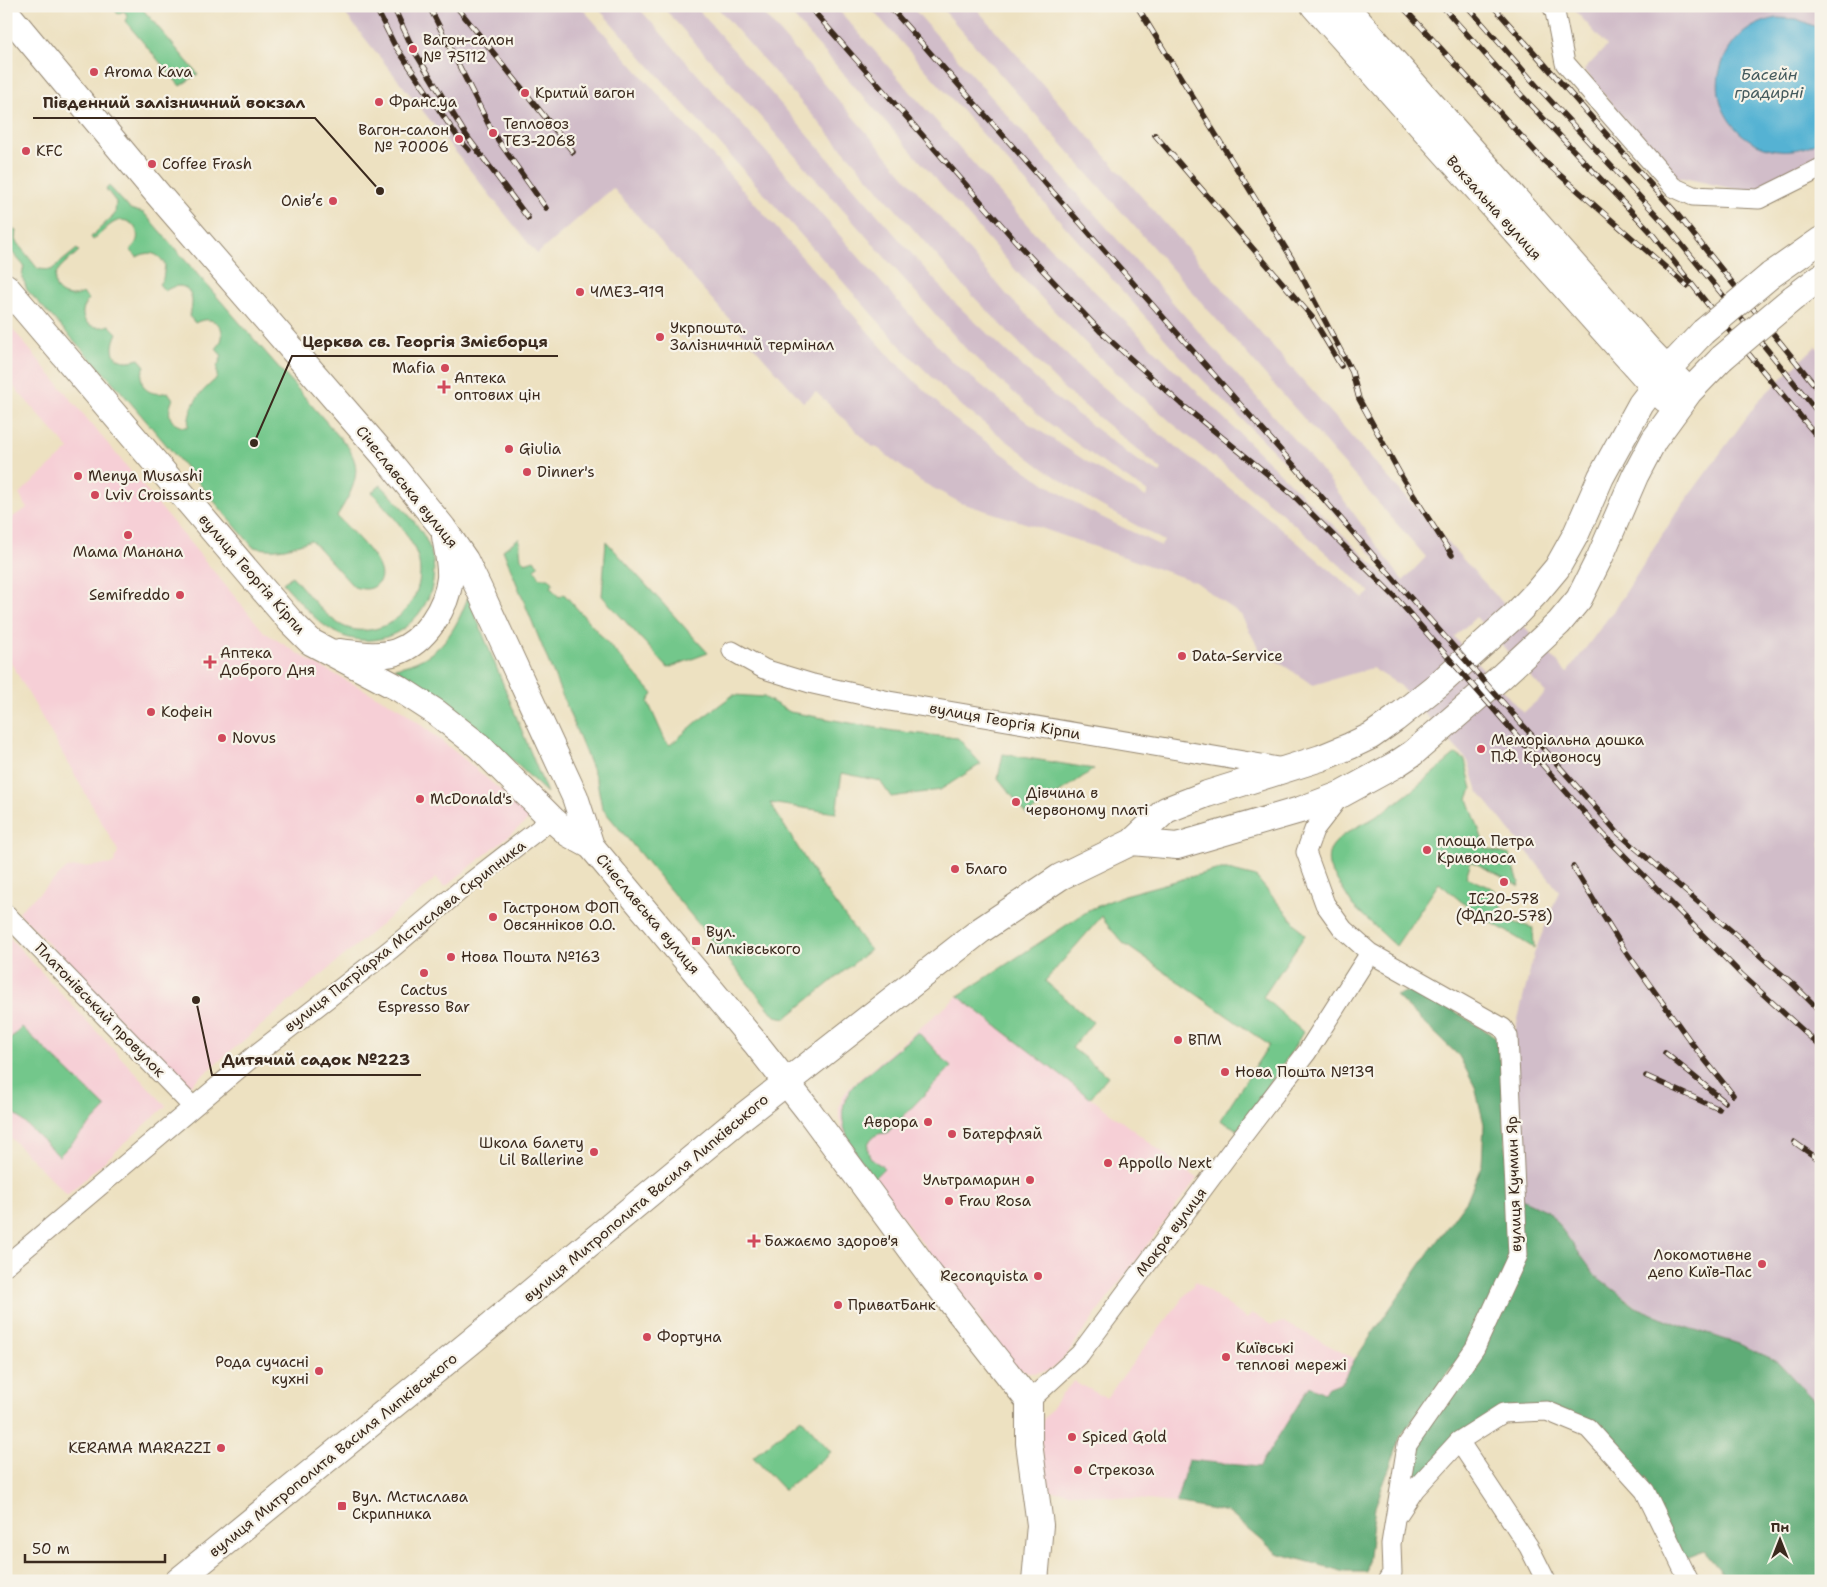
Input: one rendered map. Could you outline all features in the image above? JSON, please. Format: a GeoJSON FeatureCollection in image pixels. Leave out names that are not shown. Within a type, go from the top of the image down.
{"type":"FeatureCollection","features":[{"type":"Feature","properties":{"kind":"street","name":"Вокзальна вулиця"},"geometry":{"type":"LineString","coordinates":[[1314,6],[1682,401]]}},
{"type":"Feature","properties":{"kind":"street","name":"Вокзальна вулиця"},"geometry":{"type":"LineString","coordinates":[[1344,6],[1647,348],[1661,378]]}},
{"type":"Feature","properties":{"kind":"street"},"geometry":{"type":"LineString","coordinates":[[1552,6],[1555,12],[1565,63],[1673,187],[1693,196],[1759,199],[1821,168]]}},
{"type":"Feature","properties":{"kind":"street","name":"Січеславська вулиця"},"geometry":{"type":"LineString","coordinates":[[6,12],[162,199],[383,454],[443,528],[465,560],[480,589],[575,797],[591,846],[785,1082]]}},
{"type":"Feature","properties":{"kind":"street","name":"вулиця Митрополита Василя Липківського"},"geometry":{"type":"LineString","coordinates":[[178,1581],[472,1342],[785,1082],[981,930],[1060,877],[1132,842],[1166,810],[1207,794],[1321,758],[1371,736],[1440,683],[1514,616],[1557,568],[1576,534],[1606,468],[1641,404],[1661,378],[1703,332],[1771,275],[1821,240]]}},
{"type":"Feature","properties":{"kind":"street"},"geometry":{"type":"LineString","coordinates":[[1132,842],[1177,846],[1300,810],[1342,794],[1413,753],[1501,677],[1559,623],[1579,599],[1635,476],[1654,440],[1682,401],[1722,358],[1821,277]]}},
{"type":"Feature","properties":{"kind":"street","name":"вулиця Георгія Кірпи"},"geometry":{"type":"LineString","coordinates":[[6,287],[291,622],[311,642],[400,689],[437,713],[479,746],[569,834],[591,846]]}},
{"type":"Feature","properties":{"kind":"street"},"geometry":{"type":"LineString","coordinates":[[327,651],[370,656],[396,652],[414,642],[433,622],[444,602],[450,577],[449,558],[443,528]]}},
{"type":"Feature","properties":{"kind":"street","name":"вулиця Георгія Кірпи"},"geometry":{"type":"LineString","coordinates":[[732,651],[764,669],[813,684],[889,701],[1286,768]]}},
{"type":"Feature","properties":{"kind":"street"},"geometry":{"type":"LineString","coordinates":[[1342,794],[1314,830],[1306,852],[1325,904],[1343,929],[1370,953]]}},
{"type":"Feature","properties":{"kind":"street","name":"вулиця Патріарха Мстислава Скрипника"},"geometry":{"type":"LineString","coordinates":[[6,1265],[263,1049],[552,819]]}},
{"type":"Feature","properties":{"kind":"street","name":"Платонівський провулок"},"geometry":{"type":"LineString","coordinates":[[6,914],[193,1107]]}},
{"type":"Feature","properties":{"kind":"street","name":"Мокра вулиця"},"geometry":{"type":"LineString","coordinates":[[1028,1401],[1084,1348],[1312,1045],[1370,953]]}},
{"type":"Feature","properties":{"kind":"street","name":"вулиця Кучмин Яр"},"geometry":{"type":"LineString","coordinates":[[1370,953],[1503,1028],[1508,1036],[1507,1050],[1518,1255],[1475,1348],[1407,1445],[1391,1544],[1392,1573],[1387,1581]]}},
{"type":"Feature","properties":{"kind":"street"},"geometry":{"type":"LineString","coordinates":[[785,1082],[1028,1401],[1029,1443],[1040,1526],[1035,1581]]}},
{"type":"Feature","properties":{"kind":"street"},"geometry":{"type":"LineString","coordinates":[[1394,1520],[1415,1488],[1459,1441],[1503,1413],[1547,1411],[1588,1428],[1645,1491],[1689,1581]]}},
{"type":"Feature","properties":{"kind":"street"},"geometry":{"type":"LineString","coordinates":[[1459,1441],[1528,1547],[1546,1581]]}},
{"type":"Feature","properties":{"kind":"shaded area"},"geometry":{"type":"Polygon","coordinates":[[[339,6],[580,6],[894,361],[953,418],[1035,477],[1085,509],[1161,546],[1164,541],[1091,500],[1041,467],[964,408],[904,350],[596,6],[637,6],[949,359],[1028,423],[1107,475],[1146,497],[1148,492],[1110,468],[1038,415],[967,350],[662,6],[695,6],[953,301],[1056,398],[1135,459],[1160,473],[1162,470],[1063,388],[967,290],[716,6],[757,6],[1008,296],[1084,372],[1162,436],[1271,520],[1363,598],[1370,592],[1278,510],[1172,423],[1099,357],[1026,282],[784,6],[835,6],[1032,230],[1386,577],[1390,574],[1321,499],[1190,367],[869,6],[911,6],[1327,477],[1403,581],[1426,557],[940,6],[974,6],[1385,474],[1567,673],[1617,606],[1675,515],[1760,399],[1816,346],[1821,351],[1821,1408],[1777,1361],[1739,1344],[1683,1326],[1637,1307],[1596,1276],[1549,1212],[1515,1196],[1513,1039],[1534,954],[1559,891],[1478,791],[1468,761],[1398,684],[1372,668],[1313,685],[1259,649],[1241,615],[1196,582],[1041,528],[961,503],[920,481],[875,446],[873,447],[816,392],[803,402],[613,188],[537,254],[339,6]],[[1476,617],[1454,637],[1523,713],[1546,693],[1476,617]]]}},
{"type":"Feature","properties":{"kind":"shaded area"},"geometry":{"type":"Polygon","coordinates":[[[1571,6],[1821,6],[1821,161],[1798,174],[1749,192],[1669,175],[1584,70],[1607,46],[1571,6]]]}},
{"type":"Feature","properties":{"kind":"shaded area"},"geometry":{"type":"Polygon","coordinates":[[[6,321],[264,632],[315,664],[401,709],[463,758],[532,817],[445,887],[436,878],[186,1089],[18,912],[67,868],[114,864],[118,851],[6,654],[6,521],[27,508],[19,494],[69,449],[6,378],[6,321]]]}},
{"type":"Feature","properties":{"kind":"shaded area"},"geometry":{"type":"Polygon","coordinates":[[[6,934],[166,1106],[67,1195],[6,1133],[6,934]]]}},
{"type":"Feature","properties":{"kind":"shaded area"},"geometry":{"type":"Polygon","coordinates":[[[958,996],[1197,1178],[1060,1363],[1047,1371],[1031,1373],[1016,1368],[849,1146],[839,1117],[839,1107],[843,1096],[852,1085],[958,996]]]}},
{"type":"Feature","properties":{"kind":"shaded area"},"geometry":{"type":"Polygon","coordinates":[[[1196,1281],[1247,1319],[1252,1313],[1271,1325],[1284,1322],[1355,1359],[1342,1382],[1327,1388],[1324,1394],[1310,1386],[1259,1467],[1188,1460],[1176,1503],[1046,1490],[1040,1435],[1043,1420],[1074,1381],[1106,1398],[1196,1281]]]}},
{"type":"Feature","properties":{"kind":"green space"},"geometry":{"type":"Polygon","coordinates":[[[112,6],[140,6],[198,74],[180,86],[125,21],[126,13],[123,11],[118,14],[112,6]]]}},
{"type":"Feature","properties":{"kind":"green space"},"geometry":{"type":"Polygon","coordinates":[[[109,186],[130,209],[144,213],[349,448],[355,463],[355,477],[351,491],[337,516],[375,560],[380,570],[381,578],[374,587],[365,589],[354,587],[311,540],[282,548],[253,547],[119,389],[27,290],[22,275],[24,266],[12,253],[8,244],[8,234],[11,228],[16,230],[15,240],[38,269],[51,270],[77,249],[79,251],[56,274],[55,281],[58,290],[67,296],[83,293],[89,299],[83,312],[86,322],[95,327],[109,325],[117,333],[113,347],[116,356],[124,361],[139,359],[145,366],[142,379],[145,388],[155,393],[168,392],[173,399],[170,414],[173,422],[177,425],[188,427],[191,411],[196,399],[217,378],[217,367],[222,356],[216,349],[221,342],[222,330],[219,325],[209,320],[195,323],[189,316],[192,301],[191,295],[184,287],[172,287],[165,291],[159,284],[163,279],[165,265],[157,255],[150,253],[137,257],[130,250],[137,240],[137,231],[132,224],[124,220],[115,222],[93,240],[91,237],[115,214],[116,202],[106,189],[109,186]]]}},
{"type":"Feature","properties":{"kind":"green space"},"geometry":{"type":"Polygon","coordinates":[[[381,485],[407,513],[424,536],[433,564],[433,583],[427,601],[416,617],[402,629],[385,637],[366,640],[346,637],[327,628],[283,583],[292,576],[327,614],[343,626],[351,629],[367,630],[382,627],[396,619],[407,609],[415,596],[420,566],[415,550],[407,535],[372,492],[381,485]]]}},
{"type":"Feature","properties":{"kind":"green space"},"geometry":{"type":"Polygon","coordinates":[[[519,538],[521,558],[525,563],[534,560],[539,565],[535,569],[540,578],[549,578],[553,583],[551,588],[559,597],[564,594],[653,694],[648,702],[665,740],[670,745],[733,695],[764,697],[790,712],[894,731],[958,738],[981,764],[940,790],[891,797],[880,781],[842,773],[836,813],[770,803],[822,886],[870,950],[786,1018],[775,1016],[602,808],[597,781],[503,550],[519,538]]]}},
{"type":"Feature","properties":{"kind":"green space"},"geometry":{"type":"Polygon","coordinates":[[[606,541],[708,653],[668,668],[602,596],[606,541]]]}},
{"type":"Feature","properties":{"kind":"green space"},"geometry":{"type":"Polygon","coordinates":[[[468,597],[547,793],[493,742],[456,711],[395,668],[422,659],[442,644],[457,623],[468,597]]]}},
{"type":"Feature","properties":{"kind":"green space"},"geometry":{"type":"Polygon","coordinates":[[[1003,754],[1094,769],[1027,815],[998,778],[1003,754]]]}},
{"type":"Feature","properties":{"kind":"green space","name":"площа Петра Кривоноса"},"geometry":{"type":"Polygon","coordinates":[[[1456,754],[1465,760],[1472,789],[1468,799],[1486,849],[1510,855],[1520,886],[1471,861],[1466,877],[1492,888],[1498,894],[1506,920],[1533,928],[1534,948],[1474,912],[1439,883],[1396,946],[1353,906],[1330,869],[1329,853],[1338,839],[1398,802],[1456,754]]]}},
{"type":"Feature","properties":{"kind":"green space"},"geometry":{"type":"Polygon","coordinates":[[[1216,870],[1228,870],[1256,877],[1305,935],[1263,997],[1303,1032],[1238,1130],[1220,1120],[1269,1045],[1123,943],[1102,916],[1045,981],[1093,1022],[1072,1048],[1108,1076],[1090,1098],[958,996],[1091,909],[1124,895],[1216,870]]]}},
{"type":"Feature","properties":{"kind":"green space"},"geometry":{"type":"Polygon","coordinates":[[[1418,988],[1499,1039],[1513,1253],[1473,1339],[1401,1436],[1375,1507],[1367,1572],[1345,1572],[1277,1553],[1229,1513],[1176,1503],[1188,1460],[1259,1467],[1310,1386],[1324,1393],[1327,1388],[1342,1382],[1355,1359],[1467,1200],[1482,1164],[1484,1124],[1475,1087],[1459,1056],[1396,996],[1418,988]]]}},
{"type":"Feature","properties":{"kind":"green space"},"geometry":{"type":"Polygon","coordinates":[[[22,1027],[106,1108],[59,1156],[6,1105],[6,1044],[22,1027]]]}},
{"type":"Feature","properties":{"kind":"green space"},"geometry":{"type":"Polygon","coordinates":[[[918,1032],[951,1067],[887,1133],[877,1135],[870,1140],[868,1148],[871,1158],[884,1168],[873,1179],[846,1134],[843,1110],[846,1098],[854,1085],[918,1032]]]}},
{"type":"Feature","properties":{"kind":"green space"},"geometry":{"type":"Polygon","coordinates":[[[1515,1196],[1549,1212],[1596,1276],[1636,1307],[1683,1326],[1739,1344],[1777,1361],[1821,1408],[1821,1581],[1729,1581],[1704,1551],[1679,1561],[1645,1491],[1588,1428],[1547,1411],[1503,1413],[1459,1441],[1394,1520],[1407,1445],[1505,1286],[1515,1196]]]}},
{"type":"Feature","properties":{"kind":"green space"},"geometry":{"type":"Polygon","coordinates":[[[801,1418],[831,1452],[784,1490],[753,1457],[801,1418]]]}},
{"type":"Feature","properties":{"kind":"water","name":"Басейн градирні"},"geometry":{"type":"Polygon","coordinates":[[[1777,18],[1797,19],[1821,29],[1821,140],[1798,149],[1775,150],[1755,143],[1738,130],[1725,113],[1719,93],[1720,71],[1734,42],[1750,28],[1777,18]]]}},
{"type":"Feature","properties":{"kind":"railway"},"geometry":{"type":"LineString","coordinates":[[375,6],[394,44],[459,139],[469,150]]}},
{"type":"Feature","properties":{"kind":"railway"},"geometry":{"type":"LineString","coordinates":[[393,6],[413,49],[466,135],[528,218]]}},
{"type":"Feature","properties":{"kind":"railway"},"geometry":{"type":"LineString","coordinates":[[429,6],[493,133],[546,208]]}},
{"type":"Feature","properties":{"kind":"railway"},"geometry":{"type":"LineString","coordinates":[[456,6],[573,152]]}},
{"type":"Feature","properties":{"kind":"railway"},"geometry":{"type":"LineString","coordinates":[[809,6],[1019,245],[1101,332],[1181,404],[1292,494],[1396,598],[1604,835],[1741,974],[1821,1047]]}},
{"type":"Feature","properties":{"kind":"railway"},"geometry":{"type":"LineString","coordinates":[[889,6],[1617,832],[1794,985],[1821,1012]]}},
{"type":"Feature","properties":{"kind":"railway"},"geometry":{"type":"LineString","coordinates":[[1137,6],[1294,262],[1352,372],[1359,399],[1403,479],[1452,555]]}},
{"type":"Feature","properties":{"kind":"railway"},"geometry":{"type":"LineString","coordinates":[[1402,6],[1544,161],[1687,286]]}},
{"type":"Feature","properties":{"kind":"railway"},"geometry":{"type":"LineString","coordinates":[[1442,6],[1523,97],[1649,230],[1713,311],[1821,441]]}},
{"type":"Feature","properties":{"kind":"railway"},"geometry":{"type":"LineString","coordinates":[[1467,6],[1536,85],[1665,224],[1821,416]]}},
{"type":"Feature","properties":{"kind":"railway"},"geometry":{"type":"LineString","coordinates":[[1493,6],[1677,214],[1821,393]]}},
{"type":"Feature","properties":{"kind":"railway"},"geometry":{"type":"LineString","coordinates":[[1155,135],[1312,317],[1341,366]]}},
{"type":"Feature","properties":{"kind":"railway"},"geometry":{"type":"LineString","coordinates":[[1573,867],[1624,949],[1693,1045],[1733,1095]]}},
{"type":"Feature","properties":{"kind":"railway"},"geometry":{"type":"LineString","coordinates":[[1665,1053],[1725,1102]]}},
{"type":"Feature","properties":{"kind":"railway"},"geometry":{"type":"LineString","coordinates":[[1646,1076],[1719,1109]]}},
{"type":"Feature","properties":{"kind":"railway"},"geometry":{"type":"LineString","coordinates":[[1794,1142],[1821,1161]]}},
{"type":"Feature","properties":{"kind":"place","name":"Вагон-салон № 75112"},"geometry":{"type":"Point","coordinates":[413,49]}},
{"type":"Feature","properties":{"kind":"place","name":"Aroma Kava"},"geometry":{"type":"Point","coordinates":[94,72]}},
{"type":"Feature","properties":{"kind":"place","name":"Критий вагон"},"geometry":{"type":"Point","coordinates":[525,93]}},
{"type":"Feature","properties":{"kind":"place","name":"Франс.уа"},"geometry":{"type":"Point","coordinates":[379,102]}},
{"type":"Feature","properties":{"kind":"place","name":"Тепловоз ТЕ3-2068"},"geometry":{"type":"Point","coordinates":[493,133]}},
{"type":"Feature","properties":{"kind":"place","name":"Вагон-салон № 70006"},"geometry":{"type":"Point","coordinates":[459,139]}},
{"type":"Feature","properties":{"kind":"place","name":"KFC"},"geometry":{"type":"Point","coordinates":[26,151]}},
{"type":"Feature","properties":{"kind":"place","name":"Coffee Frash"},"geometry":{"type":"Point","coordinates":[152,164]}},
{"type":"Feature","properties":{"kind":"place","name":"Південний залізничний вокзал"},"geometry":{"type":"Point","coordinates":[380,191]}},
{"type":"Feature","properties":{"kind":"place","name":"Олівʼє"},"geometry":{"type":"Point","coordinates":[333,201]}},
{"type":"Feature","properties":{"kind":"place","name":"ЧМЕ3-919"},"geometry":{"type":"Point","coordinates":[580,292]}},
{"type":"Feature","properties":{"kind":"place","name":"Укрпошта. Залізничний термінал"},"geometry":{"type":"Point","coordinates":[660,337]}},
{"type":"Feature","properties":{"kind":"place","name":"Mafia"},"geometry":{"type":"Point","coordinates":[445,368]}},
{"type":"Feature","properties":{"kind":"place","name":"Аптека оптових цін"},"geometry":{"type":"Point","coordinates":[444,387]}},
{"type":"Feature","properties":{"kind":"place","name":"Церква св. Георгія Змієборця"},"geometry":{"type":"Point","coordinates":[254,443]}},
{"type":"Feature","properties":{"kind":"place","name":"Giulia"},"geometry":{"type":"Point","coordinates":[509,449]}},
{"type":"Feature","properties":{"kind":"place","name":"Dinner's"},"geometry":{"type":"Point","coordinates":[527,472]}},
{"type":"Feature","properties":{"kind":"place","name":"Menya Musashi"},"geometry":{"type":"Point","coordinates":[78,476]}},
{"type":"Feature","properties":{"kind":"place","name":"Lviv Croissants"},"geometry":{"type":"Point","coordinates":[95,495]}},
{"type":"Feature","properties":{"kind":"place","name":"Мама Манана"},"geometry":{"type":"Point","coordinates":[128,535]}},
{"type":"Feature","properties":{"kind":"place","name":"Semifreddo"},"geometry":{"type":"Point","coordinates":[180,595]}},
{"type":"Feature","properties":{"kind":"place","name":"Data-Service"},"geometry":{"type":"Point","coordinates":[1182,656]}},
{"type":"Feature","properties":{"kind":"place","name":"Аптека Доброго Дня"},"geometry":{"type":"Point","coordinates":[210,662]}},
{"type":"Feature","properties":{"kind":"place","name":"Кофеiн"},"geometry":{"type":"Point","coordinates":[151,712]}},
{"type":"Feature","properties":{"kind":"place","name":"Novus"},"geometry":{"type":"Point","coordinates":[222,738]}},
{"type":"Feature","properties":{"kind":"place","name":"Меморіальна дошка П.Ф. Кривоносу"},"geometry":{"type":"Point","coordinates":[1481,749]}},
{"type":"Feature","properties":{"kind":"place","name":"McDonald's"},"geometry":{"type":"Point","coordinates":[420,799]}},
{"type":"Feature","properties":{"kind":"place","name":"Дівчина в червоному платі"},"geometry":{"type":"Point","coordinates":[1016,802]}},
{"type":"Feature","properties":{"kind":"place","name":"площа Петра Кривоноса"},"geometry":{"type":"Point","coordinates":[1427,850]}},
{"type":"Feature","properties":{"kind":"place","name":"Благо"},"geometry":{"type":"Point","coordinates":[955,869]}},
{"type":"Feature","properties":{"kind":"place","name":"ІС20-578 (ФДп20-578)"},"geometry":{"type":"Point","coordinates":[1504,882]}},
{"type":"Feature","properties":{"kind":"place","name":"Гастроном ФОП Овсянніков О.О."},"geometry":{"type":"Point","coordinates":[493,917]}},
{"type":"Feature","properties":{"kind":"place","name":"Вул. Липківського"},"geometry":{"type":"Point","coordinates":[696,941]}},
{"type":"Feature","properties":{"kind":"place","name":"Нова Пошта №163"},"geometry":{"type":"Point","coordinates":[451,957]}},
{"type":"Feature","properties":{"kind":"place","name":"Cactus Espresso Bar"},"geometry":{"type":"Point","coordinates":[424,973]}},
{"type":"Feature","properties":{"kind":"place","name":"Дитячий садок №223"},"geometry":{"type":"Point","coordinates":[196,1000]}},
{"type":"Feature","properties":{"kind":"place","name":"ВПМ"},"geometry":{"type":"Point","coordinates":[1178,1040]}},
{"type":"Feature","properties":{"kind":"place","name":"Нова Пошта №139"},"geometry":{"type":"Point","coordinates":[1225,1072]}},
{"type":"Feature","properties":{"kind":"place","name":"Аврора"},"geometry":{"type":"Point","coordinates":[928,1122]}},
{"type":"Feature","properties":{"kind":"place","name":"Батерфляй"},"geometry":{"type":"Point","coordinates":[952,1134]}},
{"type":"Feature","properties":{"kind":"place","name":"Школа балету Lil Ballerine"},"geometry":{"type":"Point","coordinates":[594,1152]}},
{"type":"Feature","properties":{"kind":"place","name":"Appollo Next"},"geometry":{"type":"Point","coordinates":[1108,1163]}},
{"type":"Feature","properties":{"kind":"place","name":"Ультрамарин"},"geometry":{"type":"Point","coordinates":[1030,1180]}},
{"type":"Feature","properties":{"kind":"place","name":"Frau Rosa"},"geometry":{"type":"Point","coordinates":[949,1201]}},
{"type":"Feature","properties":{"kind":"place","name":"Бажаємо здоров'я"},"geometry":{"type":"Point","coordinates":[754,1241]}},
{"type":"Feature","properties":{"kind":"place","name":"Локомотивне депо Київ-Пас"},"geometry":{"type":"Point","coordinates":[1762,1264]}},
{"type":"Feature","properties":{"kind":"place","name":"Reconquista"},"geometry":{"type":"Point","coordinates":[1038,1276]}},
{"type":"Feature","properties":{"kind":"place","name":"ПриватБанк"},"geometry":{"type":"Point","coordinates":[838,1305]}},
{"type":"Feature","properties":{"kind":"place","name":"Фортуна"},"geometry":{"type":"Point","coordinates":[647,1337]}},
{"type":"Feature","properties":{"kind":"place","name":"Київські теплові мережі"},"geometry":{"type":"Point","coordinates":[1226,1357]}},
{"type":"Feature","properties":{"kind":"place","name":"Рода сучасні кухні"},"geometry":{"type":"Point","coordinates":[319,1371]}},
{"type":"Feature","properties":{"kind":"place","name":"Spiced Gold"},"geometry":{"type":"Point","coordinates":[1072,1437]}},
{"type":"Feature","properties":{"kind":"place","name":"KERAMA MARAZZI"},"geometry":{"type":"Point","coordinates":[221,1448]}},
{"type":"Feature","properties":{"kind":"place","name":"Стрекоза"},"geometry":{"type":"Point","coordinates":[1078,1470]}},
{"type":"Feature","properties":{"kind":"place","name":"Вул. Мстислава Скрипника"},"geometry":{"type":"Point","coordinates":[342,1506]}}]}
